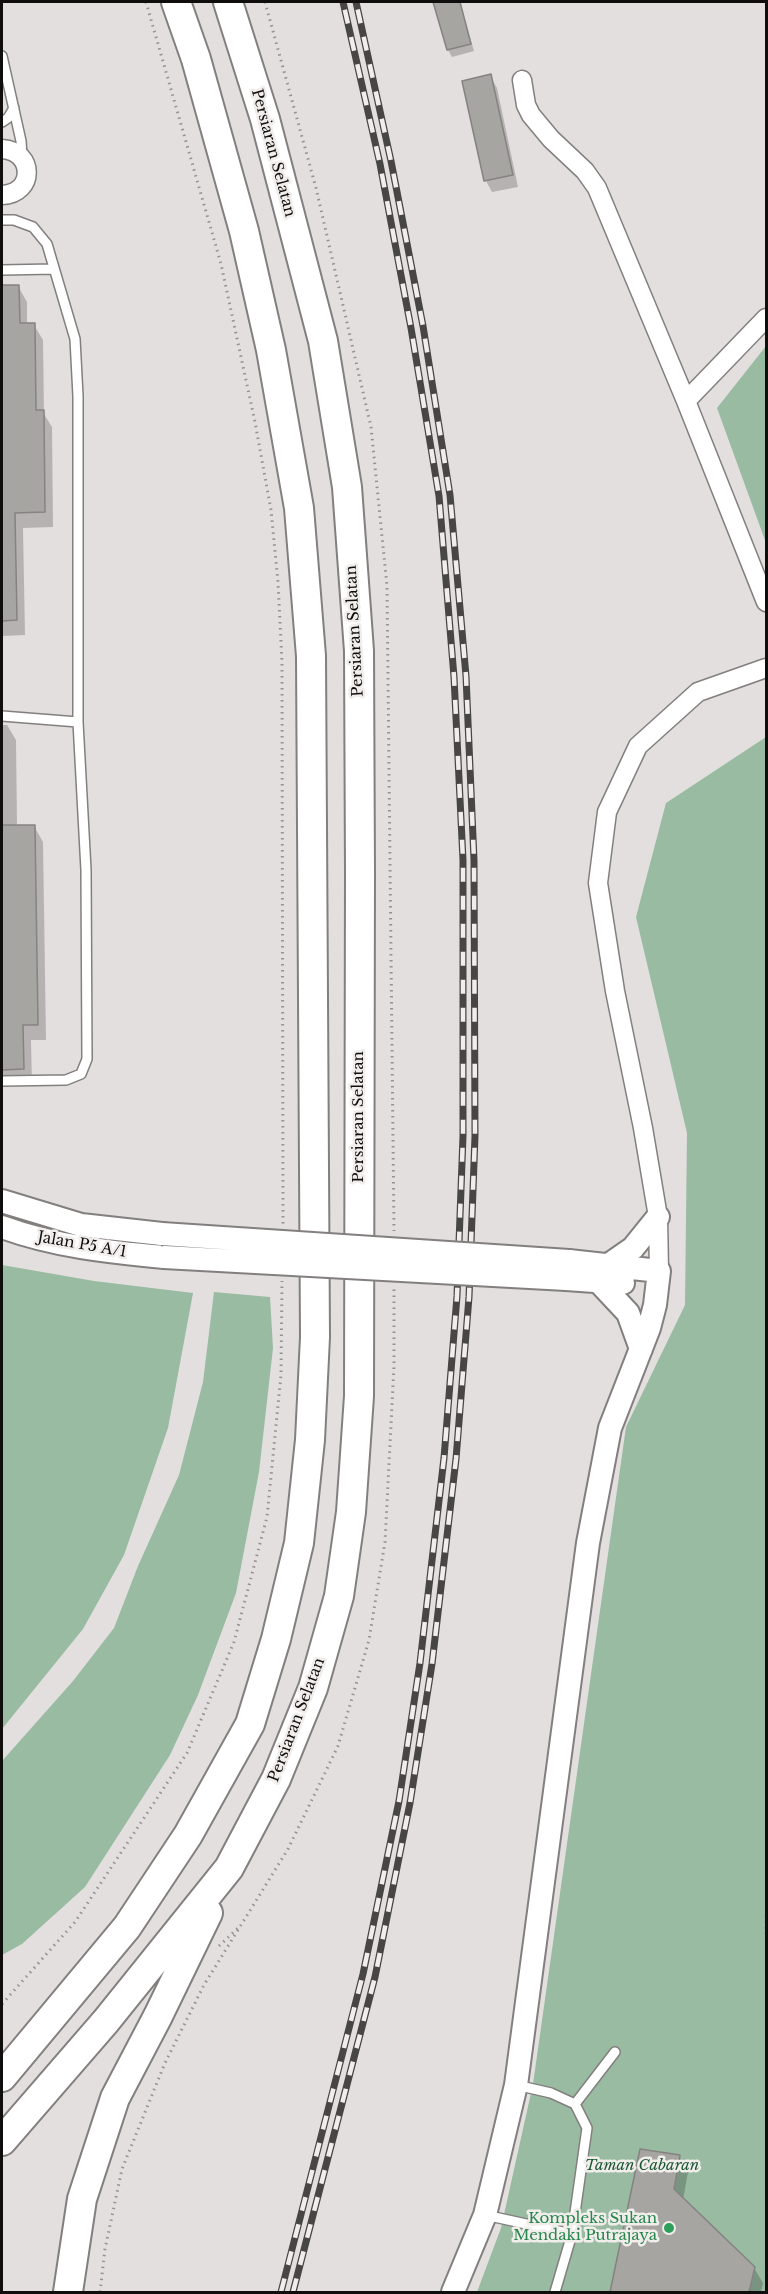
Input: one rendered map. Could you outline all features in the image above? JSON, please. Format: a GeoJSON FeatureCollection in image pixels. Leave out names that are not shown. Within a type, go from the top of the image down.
{"type":"FeatureCollection","features":[{"type":"Feature","properties":{"kind":"main road"},"geometry":{"type":"LineString","coordinates":[[2,2077],[127,1927],[188,1835],[250,1724],[276,1639],[299,1543],[310,1440],[315,1337],[310,656],[298,508],[271,350],[244,231],[196,59],[176,2]]}},
{"type":"Feature","properties":{"kind":"main road","name":"Persiaran Selatan"},"geometry":{"type":"LineString","coordinates":[[2,2141],[106,2021],[229,1868],[276,1779],[313,1688],[339,1596],[351,1512],[359,1396],[360,861],[359,651],[347,487],[323,341],[265,119],[228,2]]}},
{"type":"Feature","properties":{"kind":"main road"},"geometry":{"type":"LineString","coordinates":[[68,2292],[82,2199],[115,2098],[158,2016],[229,1868]]}},
{"type":"Feature","properties":{"kind":"main road"},"geometry":{"type":"LineString","coordinates":[[2,2050],[127,1927]]}},
{"type":"Feature","properties":{"kind":"street"},"geometry":{"type":"LineString","coordinates":[[522,80],[526,105],[531,115],[558,147],[585,171],[597,188],[686,401],[766,602]]}},
{"type":"Feature","properties":{"kind":"street"},"geometry":{"type":"LineString","coordinates":[[2,149],[9,150],[22,158],[27,172],[26,180],[16,192],[2,195]]}},
{"type":"Feature","properties":{"kind":"street"},"geometry":{"type":"LineString","coordinates":[[686,401],[766,318]]}},
{"type":"Feature","properties":{"kind":"street"},"geometry":{"type":"LineString","coordinates":[[453,2292],[484,2215],[516,2085],[588,1543],[610,1428],[649,1328],[658,1279],[658,1217],[644,1128],[615,991],[598,883],[607,812],[638,746],[699,693],[766,668]]}},
{"type":"Feature","properties":{"kind":"street","name":"Jalan P5 A/1"},"geometry":{"type":"LineString","coordinates":[[2,1201],[81,1225],[568,1270]]}},
{"type":"Feature","properties":{"kind":"street"},"geometry":{"type":"LineString","coordinates":[[603,1274],[633,1248],[658,1217]]}},
{"type":"Feature","properties":{"kind":"street","name":"Jalan P5 A/1"},"geometry":{"type":"LineString","coordinates":[[2,1227],[22,1234],[100,1252],[164,1257],[568,1270]]}},
{"type":"Feature","properties":{"kind":"street"},"geometry":{"type":"LineString","coordinates":[[568,1270],[658,1279]]}},
{"type":"Feature","properties":{"kind":"street"},"geometry":{"type":"LineString","coordinates":[[603,1274],[628,1313],[641,1348]]}},
{"type":"Feature","properties":{"kind":"lane"},"geometry":{"type":"LineString","coordinates":[[2,56],[21,141],[22,158]]}},
{"type":"Feature","properties":{"kind":"lane"},"geometry":{"type":"LineString","coordinates":[[2,122],[8,118],[14,108]]}},
{"type":"Feature","properties":{"kind":"lane"},"geometry":{"type":"LineString","coordinates":[[2,220],[14,220],[33,228],[47,244],[75,339],[78,408],[78,722],[86,870],[87,1059],[81,1074],[66,1080],[2,1081]]}},
{"type":"Feature","properties":{"kind":"lane"},"geometry":{"type":"LineString","coordinates":[[2,270],[54,269]]}},
{"type":"Feature","properties":{"kind":"lane"},"geometry":{"type":"LineString","coordinates":[[2,716],[78,722]]}},
{"type":"Feature","properties":{"kind":"lane"},"geometry":{"type":"LineString","coordinates":[[575,2104],[615,2052]]}},
{"type":"Feature","properties":{"kind":"lane"},"geometry":{"type":"LineString","coordinates":[[516,2085],[551,2093],[575,2104],[587,2128],[572,2234],[555,2292]]}},
{"type":"Feature","properties":{"kind":"lane"},"geometry":{"type":"LineString","coordinates":[[484,2215],[572,2234]]}},
{"type":"Feature","properties":{"kind":"path"},"geometry":{"type":"LineString","coordinates":[[146,2],[221,264],[255,422],[271,510],[282,662],[283,1234]]}},
{"type":"Feature","properties":{"kind":"path"},"geometry":{"type":"LineString","coordinates":[[2,2004],[75,1922],[187,1753],[234,1642],[267,1516],[281,1375],[282,1281]]}},
{"type":"Feature","properties":{"kind":"path"},"geometry":{"type":"LineString","coordinates":[[766,1915],[766,1937]]}},
{"type":"Feature","properties":{"kind":"green space"},"geometry":{"type":"Polygon","coordinates":[[[766,346],[766,543],[717,408],[766,346]]]}},
{"type":"Feature","properties":{"kind":"green space","name":"Taman Cabaran"},"geometry":{"type":"Polygon","coordinates":[[[766,737],[766,2292],[477,2292],[501,2228],[533,2084],[626,1427],[685,1305],[687,1133],[636,917],[666,803],[766,737]]]}},
{"type":"Feature","properties":{"kind":"green space"},"geometry":{"type":"Polygon","coordinates":[[[2,1265],[94,1281],[193,1293],[168,1428],[124,1555],[83,1629],[2,1729],[2,1265]]]}},
{"type":"Feature","properties":{"kind":"green space"},"geometry":{"type":"Polygon","coordinates":[[[214,1292],[270,1297],[273,1348],[259,1472],[236,1593],[198,1695],[170,1755],[85,1887],[22,1944],[2,1955],[2,1761],[73,1681],[114,1628],[138,1566],[179,1475],[203,1382],[214,1292]]]}},
{"type":"Feature","properties":{"kind":"building"},"geometry":{"type":"Polygon","coordinates":[[[433,2],[460,2],[471,44],[447,50],[433,2]]]}},
{"type":"Feature","properties":{"kind":"building"},"geometry":{"type":"Polygon","coordinates":[[[491,74],[513,175],[484,181],[462,81],[491,74]]]}},
{"type":"Feature","properties":{"kind":"building"},"geometry":{"type":"Polygon","coordinates":[[[2,285],[19,285],[20,323],[35,323],[36,410],[44,410],[45,512],[15,513],[17,620],[2,621],[2,285]]]}},
{"type":"Feature","properties":{"kind":"building"},"geometry":{"type":"Polygon","coordinates":[[[2,825],[35,825],[38,1025],[23,1025],[24,1069],[2,1070],[2,825]]]}},
{"type":"Feature","properties":{"kind":"building","name":"Kompleks Sukan Mendaki Putrajaya"},"geometry":{"type":"Polygon","coordinates":[[[640,2149],[680,2155],[674,2189],[755,2267],[749,2292],[610,2292],[640,2149]]]}},
{"type":"Feature","properties":{"kind":"railway"},"geometry":{"type":"LineString","coordinates":[[281,2292],[363,1974],[399,1801],[420,1663],[444,1458],[457,1296],[463,1136],[463,860],[454,677],[439,496],[411,328],[380,164],[343,2]]}},
{"type":"Feature","properties":{"kind":"railway"},"geometry":{"type":"LineString","coordinates":[[293,2292],[375,1977],[410,1803],[432,1664],[456,1459],[469,1297],[475,1136],[474,860],[466,676],[450,495],[423,326],[391,161],[356,2]]}},
{"type":"Feature","properties":{"kind":"place","name":"Kompleks Sukan Mendaki Putrajaya"},"geometry":{"type":"Point","coordinates":[669,2228]}}]}
